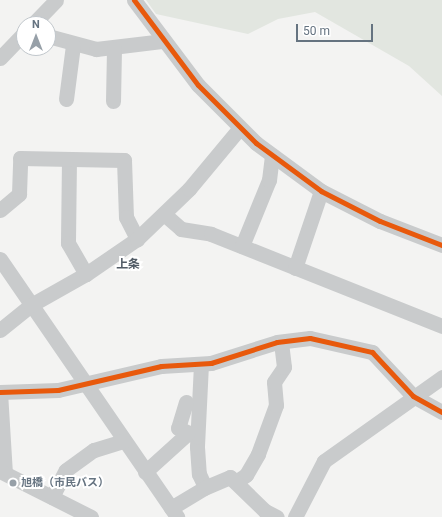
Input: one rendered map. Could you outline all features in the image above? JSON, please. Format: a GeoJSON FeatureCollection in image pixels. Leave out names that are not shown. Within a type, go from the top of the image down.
{"type":"FeatureCollection","features":[{"type":"Feature","properties":{"kind":"street"},"geometry":{"type":"LineString","coordinates":[[41,16],[56,0]]}},
{"type":"Feature","properties":{"kind":"street"},"geometry":{"type":"LineString","coordinates":[[134,0],[174,56],[239,129],[321,190],[380,221],[442,245]]}},
{"type":"Feature","properties":{"kind":"street"},"geometry":{"type":"LineString","coordinates":[[56,39],[73,45],[114,49],[162,41]]}},
{"type":"Feature","properties":{"kind":"street"},"geometry":{"type":"LineString","coordinates":[[0,58],[16,41]]}},
{"type":"Feature","properties":{"kind":"street"},"geometry":{"type":"LineString","coordinates":[[66,99],[73,45]]}},
{"type":"Feature","properties":{"kind":"street"},"geometry":{"type":"LineString","coordinates":[[113,101],[114,49]]}},
{"type":"Feature","properties":{"kind":"street"},"geometry":{"type":"LineString","coordinates":[[0,330],[31,305],[86,274],[137,239],[164,214],[239,129]]}},
{"type":"Feature","properties":{"kind":"street"},"geometry":{"type":"LineString","coordinates":[[242,246],[268,180],[272,155]]}},
{"type":"Feature","properties":{"kind":"street"},"geometry":{"type":"LineString","coordinates":[[0,210],[19,194],[20,158],[124,160],[126,217],[137,239]]}},
{"type":"Feature","properties":{"kind":"street"},"geometry":{"type":"LineString","coordinates":[[69,159],[68,243],[86,274]]}},
{"type":"Feature","properties":{"kind":"street"},"geometry":{"type":"LineString","coordinates":[[295,268],[321,190]]}},
{"type":"Feature","properties":{"kind":"street"},"geometry":{"type":"LineString","coordinates":[[164,214],[181,228],[211,234],[442,326]]}},
{"type":"Feature","properties":{"kind":"street"},"geometry":{"type":"LineString","coordinates":[[0,259],[174,513],[206,487],[230,477],[237,481],[243,491],[277,517]]}},
{"type":"Feature","properties":{"kind":"street"},"geometry":{"type":"LineString","coordinates":[[91,517],[2,472],[0,392],[36,394],[161,366],[201,364],[238,357],[281,342],[310,338],[372,352],[413,396],[442,412]]}},
{"type":"Feature","properties":{"kind":"street"},"geometry":{"type":"LineString","coordinates":[[237,481],[246,475],[258,454],[276,405],[274,382],[284,367],[281,342]]}},
{"type":"Feature","properties":{"kind":"street"},"geometry":{"type":"LineString","coordinates":[[201,364],[192,435],[199,474],[206,487]]}},
{"type":"Feature","properties":{"kind":"street"},"geometry":{"type":"LineString","coordinates":[[295,517],[324,461],[413,396],[442,377]]}},
{"type":"Feature","properties":{"kind":"street"},"geometry":{"type":"LineString","coordinates":[[186,402],[178,428],[192,435]]}},
{"type":"Feature","properties":{"kind":"street"},"geometry":{"type":"LineString","coordinates":[[145,472],[192,435]]}},
{"type":"Feature","properties":{"kind":"street"},"geometry":{"type":"LineString","coordinates":[[52,497],[66,470],[94,450],[124,441]]}},
{"type":"Feature","properties":{"kind":"shaded area"},"geometry":{"type":"Polygon","coordinates":[[[146,0],[442,0],[442,96],[409,66],[315,12],[278,19],[248,34],[156,14],[146,0]]]}},
{"type":"Feature","properties":{"kind":"cycle path"},"geometry":{"type":"LineString","coordinates":[[134,0],[198,85],[256,143],[321,191],[380,221],[442,245]]}},
{"type":"Feature","properties":{"kind":"cycle path"},"geometry":{"type":"LineString","coordinates":[[0,392],[58,390],[161,366],[211,363],[277,342],[310,338],[372,352],[413,396],[442,412]]}},
{"type":"Feature","properties":{"kind":"place","name":"旭橋（市民バス）"},"geometry":{"type":"Point","coordinates":[13,483]}},
{"type":"Feature","properties":{"kind":"district","name":"上条"},"geometry":{"type":"Point","coordinates":[128,265]}}]}
